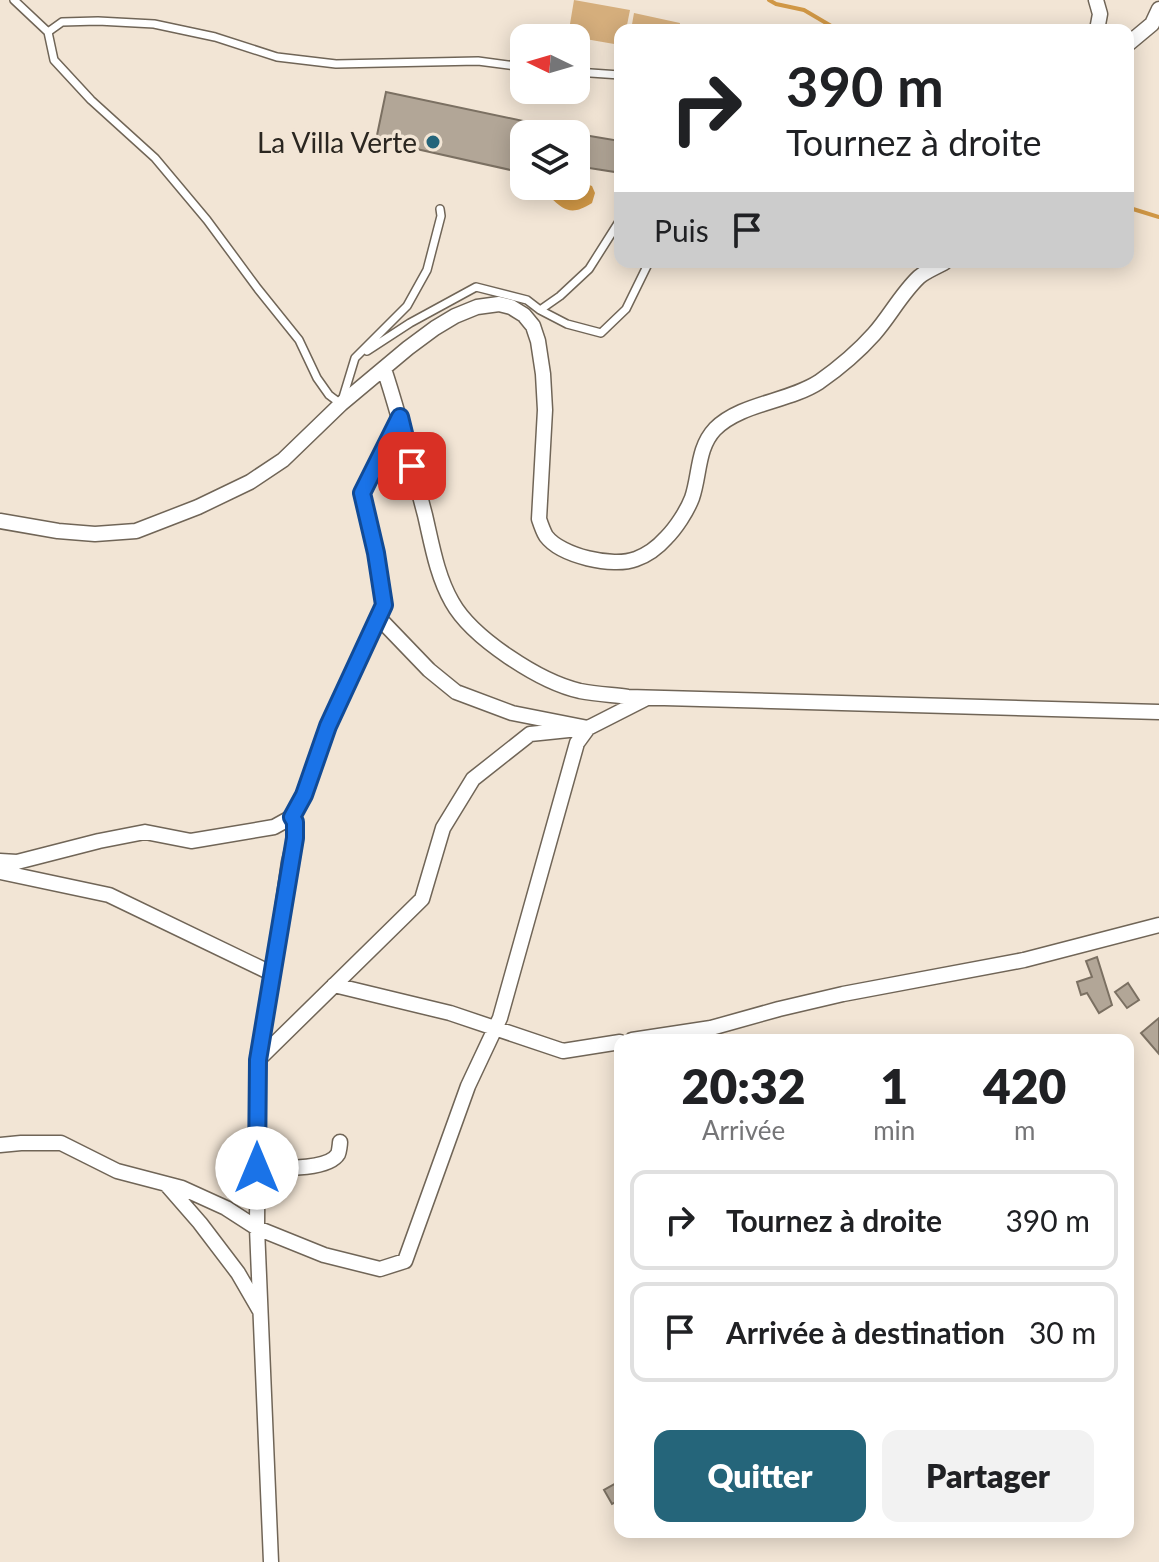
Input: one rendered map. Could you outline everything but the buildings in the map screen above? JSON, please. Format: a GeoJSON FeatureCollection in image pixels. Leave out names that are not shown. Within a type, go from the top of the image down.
{"type":"FeatureCollection","features":[{"type":"Feature","properties":{"kind":"street"},"geometry":{"type":"LineString","coordinates":[[1096,0],[1100,14],[1098,24]]}},
{"type":"Feature","properties":{"kind":"street"},"geometry":{"type":"LineString","coordinates":[[1134,39],[1152,24],[1159,9]]}},
{"type":"Feature","properties":{"kind":"street"},"geometry":{"type":"LineString","coordinates":[[0,521],[95,534],[136,531],[198,507],[250,482],[283,460],[341,404],[435,328],[477,307],[499,304],[524,315],[533,326],[538,341],[545,410],[539,519],[545,534],[561,549],[594,559],[634,560],[649,553],[666,538],[692,499],[702,450],[713,431],[735,416],[803,391],[843,364],[875,333],[921,275],[934,268]]}},
{"type":"Feature","properties":{"kind":"street"},"geometry":{"type":"LineString","coordinates":[[384,369],[400,417],[445,589],[472,629],[545,678],[579,691],[628,697],[1159,712]]}},
{"type":"Feature","properties":{"kind":"street"},"geometry":{"type":"LineString","coordinates":[[0,868],[145,832],[191,841],[274,827],[292,817],[304,795],[328,726],[384,605],[362,493],[400,417]]}},
{"type":"Feature","properties":{"kind":"street"},"geometry":{"type":"LineString","coordinates":[[378,617],[429,670],[456,692],[512,713],[588,728]]}},
{"type":"Feature","properties":{"kind":"street"},"geometry":{"type":"LineString","coordinates":[[258,1060],[422,899],[443,828],[473,779],[530,734],[588,728],[649,697]]}},
{"type":"Feature","properties":{"kind":"street"},"geometry":{"type":"LineString","coordinates":[[0,1145],[61,1143],[117,1171],[182,1188],[226,1208],[257,1228],[324,1255],[380,1269],[405,1261],[468,1086],[500,1018],[577,743],[588,728]]}},
{"type":"Feature","properties":{"kind":"street"},"geometry":{"type":"LineString","coordinates":[[271,1562],[257,1228],[258,1060],[295,838],[292,817]]}},
{"type":"Feature","properties":{"kind":"street"},"geometry":{"type":"LineString","coordinates":[[0,868],[109,895],[273,974]]}},
{"type":"Feature","properties":{"kind":"street"},"geometry":{"type":"LineString","coordinates":[[672,1034],[711,1028],[843,994],[1024,960],[1159,925]]}},
{"type":"Feature","properties":{"kind":"street"},"geometry":{"type":"LineString","coordinates":[[334,985],[450,1013],[563,1051],[614,1043]]}},
{"type":"Feature","properties":{"kind":"street"},"geometry":{"type":"LineString","coordinates":[[257,1168],[320,1165],[339,1153],[340,1142]]}},
{"type":"Feature","properties":{"kind":"street"},"geometry":{"type":"LineString","coordinates":[[166,1184],[238,1273],[262,1314]]}},
{"type":"Feature","properties":{"kind":"lane"},"geometry":{"type":"LineString","coordinates":[[14,0],[48,32],[54,60],[91,100],[155,158],[199,210],[299,340],[329,395],[341,404],[355,358],[407,306],[427,270],[441,216],[440,209]]}},
{"type":"Feature","properties":{"kind":"lane"},"geometry":{"type":"LineString","coordinates":[[48,32],[62,22],[154,24],[215,37],[277,57],[336,64],[478,61],[510,65]]}},
{"type":"Feature","properties":{"kind":"lane"},"geometry":{"type":"LineString","coordinates":[[590,73],[614,75]]}},
{"type":"Feature","properties":{"kind":"lane"},"geometry":{"type":"LineString","coordinates":[[540,310],[589,269],[614,229]]}},
{"type":"Feature","properties":{"kind":"lane"},"geometry":{"type":"LineString","coordinates":[[355,358],[476,287],[527,300],[567,324],[601,333],[626,309],[646,268]]}},
{"type":"Feature","properties":{"kind":"shaded area"},"geometry":{"type":"Polygon","coordinates":[[[574,0],[630,10],[627,24],[614,24],[614,44],[590,40],[590,24],[570,24],[574,0]]]}},
{"type":"Feature","properties":{"kind":"shaded area"},"geometry":{"type":"Polygon","coordinates":[[[634,13],[680,23],[680,24],[632,24],[634,13]]]}},
{"type":"Feature","properties":{"kind":"shaded area"},"geometry":{"type":"Polygon","coordinates":[[[592,186],[595,193],[592,203],[574,210],[560,206],[553,200],[590,200],[592,186]]]}},
{"type":"Feature","properties":{"kind":"waterway"},"geometry":{"type":"LineString","coordinates":[[769,0],[804,10],[828,24]]}},
{"type":"Feature","properties":{"kind":"waterway"},"geometry":{"type":"LineString","coordinates":[[1134,209],[1159,217]]}},
{"type":"Feature","properties":{"kind":"place","name":"La Villa Verte"},"geometry":{"type":"Point","coordinates":[433,142]}},
{"type":"Feature","properties":{"kind":"route"},"geometry":{"type":"LineString","coordinates":[[257,1168],[258,1060],[295,838],[292,817],[304,795],[328,726],[384,605],[362,493],[400,417],[412,466]]}}]}
